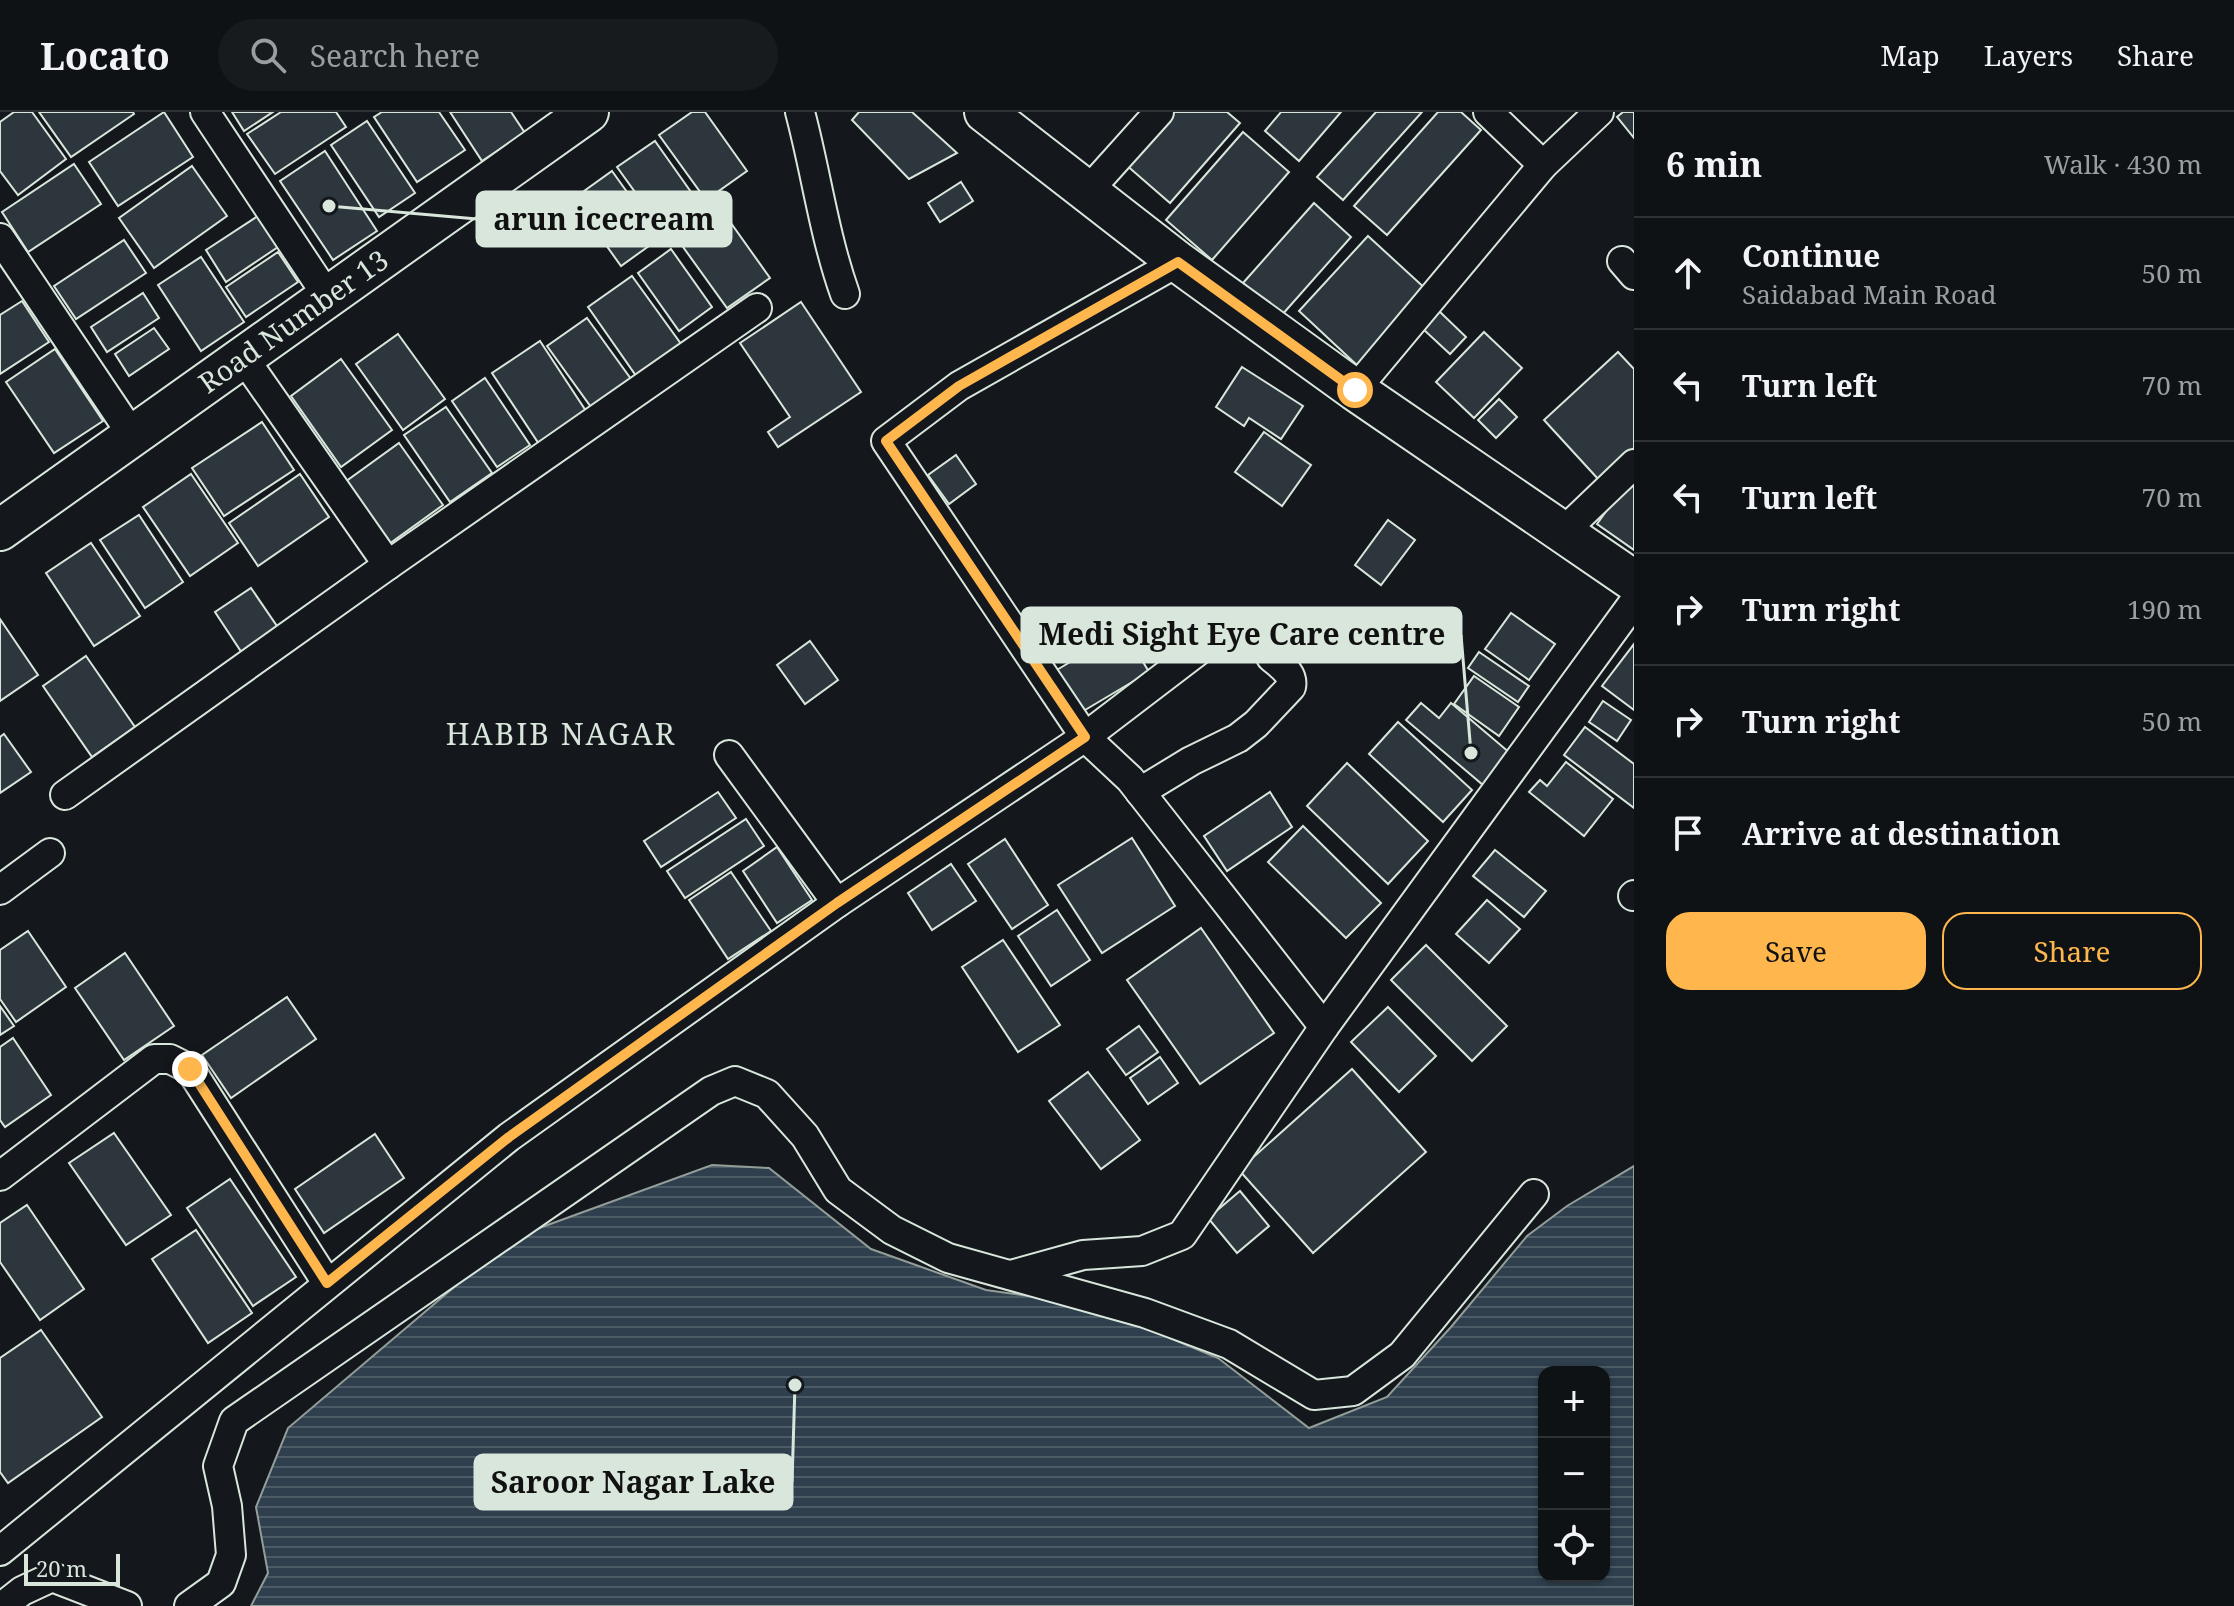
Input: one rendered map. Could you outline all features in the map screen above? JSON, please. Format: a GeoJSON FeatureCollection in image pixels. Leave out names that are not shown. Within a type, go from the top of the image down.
{"type":"FeatureCollection","features":[{"type":"Feature","properties":{"kind":"main road","name":"Road Number 13"},"geometry":{"type":"LineString","coordinates":[[0,530],[588,112]]}},
{"type":"Feature","properties":{"kind":"main road"},"geometry":{"type":"LineString","coordinates":[[985,112],[1178,262],[1355,390],[1634,581]]}},
{"type":"Feature","properties":{"kind":"street"},"geometry":{"type":"LineString","coordinates":[[205,112],[328,297]]}},
{"type":"Feature","properties":{"kind":"street"},"geometry":{"type":"LineString","coordinates":[[800,112],[834,262],[845,294]]}},
{"type":"Feature","properties":{"kind":"street"},"geometry":{"type":"LineString","coordinates":[[1087,192],[1159,112]]}},
{"type":"Feature","properties":{"kind":"street"},"geometry":{"type":"LineString","coordinates":[[1488,112],[1543,165]]}},
{"type":"Feature","properties":{"kind":"street"},"geometry":{"type":"LineString","coordinates":[[1355,390],[1543,165],[1599,112]]}},
{"type":"Feature","properties":{"kind":"street"},"geometry":{"type":"LineString","coordinates":[[0,238],[133,436]]}},
{"type":"Feature","properties":{"kind":"street"},"geometry":{"type":"LineString","coordinates":[[1178,262],[959,386],[886,441],[1085,737],[1130,779],[1324,1027]]}},
{"type":"Feature","properties":{"kind":"street"},"geometry":{"type":"LineString","coordinates":[[65,795],[757,308]]}},
{"type":"Feature","properties":{"kind":"street"},"geometry":{"type":"LineString","coordinates":[[243,357],[388,565]]}},
{"type":"Feature","properties":{"kind":"street"},"geometry":{"type":"LineString","coordinates":[[1562,533],[1634,464]]}},
{"type":"Feature","properties":{"kind":"street"},"geometry":{"type":"LineString","coordinates":[[1010,1275],[1083,1255],[1142,1251],[1182,1235],[1324,1027],[1634,602]]}},
{"type":"Feature","properties":{"kind":"street"},"geometry":{"type":"LineString","coordinates":[[0,1551],[509,1137],[837,903],[1085,737],[1220,634]]}},
{"type":"Feature","properties":{"kind":"street"},"geometry":{"type":"LineString","coordinates":[[1140,792],[1191,761],[1238,738],[1256,724],[1291,687],[1291,676],[1271,657]]}},
{"type":"Feature","properties":{"kind":"street"},"geometry":{"type":"LineString","coordinates":[[729,755],[837,903]]}},
{"type":"Feature","properties":{"kind":"street"},"geometry":{"type":"LineString","coordinates":[[0,890],[50,853]]}},
{"type":"Feature","properties":{"kind":"street"},"geometry":{"type":"LineString","coordinates":[[3,1168],[154,1059],[170,1059],[190,1069],[327,1283]]}},
{"type":"Feature","properties":{"kind":"street"},"geometry":{"type":"LineString","coordinates":[[189,1606],[221,1583],[231,1555],[227,1506],[218,1466],[234,1421],[711,1091],[735,1081],[767,1094],[805,1136],[838,1190],[892,1230],[948,1258],[1145,1313],[1229,1344],[1314,1395],[1353,1391],[1402,1355],[1534,1194]]}},
{"type":"Feature","properties":{"kind":"street"},"geometry":{"type":"LineString","coordinates":[[3,1606],[22,1591],[52,1577],[127,1606]]}},
{"type":"Feature","properties":{"kind":"water"},"geometry":{"type":"Polygon","coordinates":[[[712,1165],[769,1168],[871,1249],[986,1290],[1088,1304],[1218,1358],[1309,1428],[1387,1397],[1527,1236],[1567,1206],[1634,1166],[1634,1606],[251,1606],[268,1573],[256,1507],[288,1428],[512,1238],[712,1165]]]}},
{"type":"Feature","properties":{"kind":"building"},"geometry":{"type":"Polygon","coordinates":[[[14,112],[32,112],[66,159],[18,195],[0,171],[0,122],[14,112]]]}},
{"type":"Feature","properties":{"kind":"building"},"geometry":{"type":"Polygon","coordinates":[[[39,112],[133,112],[134,114],[71,157],[39,112]]]}},
{"type":"Feature","properties":{"kind":"building"},"geometry":{"type":"Polygon","coordinates":[[[164,112],[193,157],[118,206],[89,162],[164,112]]]}},
{"type":"Feature","properties":{"kind":"building"},"geometry":{"type":"Polygon","coordinates":[[[232,112],[273,112],[244,131],[232,112]]]}},
{"type":"Feature","properties":{"kind":"building"},"geometry":{"type":"Polygon","coordinates":[[[281,112],[336,112],[346,127],[275,174],[247,134],[281,112]]]}},
{"type":"Feature","properties":{"kind":"building"},"geometry":{"type":"Polygon","coordinates":[[[382,112],[439,112],[465,150],[417,182],[374,117],[382,112]]]}},
{"type":"Feature","properties":{"kind":"building"},"geometry":{"type":"Polygon","coordinates":[[[450,112],[511,112],[525,133],[482,161],[450,112]]]}},
{"type":"Feature","properties":{"kind":"building"},"geometry":{"type":"Polygon","coordinates":[[[692,112],[705,112],[747,171],[706,200],[659,135],[692,112]]]}},
{"type":"Feature","properties":{"kind":"building"},"geometry":{"type":"Polygon","coordinates":[[[859,112],[912,112],[957,153],[909,179],[852,120],[859,112]]]}},
{"type":"Feature","properties":{"kind":"building"},"geometry":{"type":"Polygon","coordinates":[[[1171,112],[1227,112],[1240,123],[1170,203],[1125,164],[1171,112]]]}},
{"type":"Feature","properties":{"kind":"building"},"geometry":{"type":"Polygon","coordinates":[[[1281,112],[1341,112],[1299,161],[1265,131],[1281,112]]]}},
{"type":"Feature","properties":{"kind":"building"},"geometry":{"type":"Polygon","coordinates":[[[1376,112],[1422,112],[1343,200],[1317,177],[1376,112]]]}},
{"type":"Feature","properties":{"kind":"building"},"geometry":{"type":"Polygon","coordinates":[[[1438,112],[1461,112],[1481,130],[1387,235],[1354,206],[1438,112]]]}},
{"type":"Feature","properties":{"kind":"building"},"geometry":{"type":"Polygon","coordinates":[[[1623,112],[1634,112],[1634,138],[1617,117],[1623,112]]]}},
{"type":"Feature","properties":{"kind":"building"},"geometry":{"type":"Polygon","coordinates":[[[367,121],[415,193],[379,217],[331,145],[367,121]]]}},
{"type":"Feature","properties":{"kind":"building"},"geometry":{"type":"Polygon","coordinates":[[[1243,132],[1289,172],[1212,260],[1166,220],[1243,132]]]}},
{"type":"Feature","properties":{"kind":"building"},"geometry":{"type":"Polygon","coordinates":[[[655,141],[703,209],[666,235],[617,167],[655,141]]]}},
{"type":"Feature","properties":{"kind":"building"},"geometry":{"type":"Polygon","coordinates":[[[325,151],[377,231],[333,260],[280,181],[325,151]]]}},
{"type":"Feature","properties":{"kind":"building"},"geometry":{"type":"Polygon","coordinates":[[[74,164],[101,204],[28,252],[2,212],[74,164]]]}},
{"type":"Feature","properties":{"kind":"building"},"geometry":{"type":"Polygon","coordinates":[[[192,166],[227,216],[154,268],[119,218],[192,166]]]}},
{"type":"Feature","properties":{"kind":"building"},"geometry":{"type":"Polygon","coordinates":[[[612,171],[660,238],[621,266],[573,199],[612,171]]]}},
{"type":"Feature","properties":{"kind":"building"},"geometry":{"type":"Polygon","coordinates":[[[961,182],[973,201],[940,222],[928,203],[961,182]]]}},
{"type":"Feature","properties":{"kind":"building"},"geometry":{"type":"Polygon","coordinates":[[[1314,203],[1351,237],[1281,316],[1243,283],[1314,203]]]}},
{"type":"Feature","properties":{"kind":"building"},"geometry":{"type":"Polygon","coordinates":[[[721,209],[770,278],[727,308],[678,240],[721,209]]]}},
{"type":"Feature","properties":{"kind":"building"},"geometry":{"type":"Polygon","coordinates":[[[258,216],[278,247],[226,282],[206,250],[258,216]]]}},
{"type":"Feature","properties":{"kind":"building"},"geometry":{"type":"Polygon","coordinates":[[[1368,236],[1428,291],[1359,367],[1299,311],[1368,236]]]}},
{"type":"Feature","properties":{"kind":"building"},"geometry":{"type":"Polygon","coordinates":[[[124,240],[146,273],[76,319],[54,286],[124,240]]]}},
{"type":"Feature","properties":{"kind":"building"},"geometry":{"type":"Polygon","coordinates":[[[671,249],[712,307],[679,331],[638,273],[671,249]]]}},
{"type":"Feature","properties":{"kind":"building"},"geometry":{"type":"Polygon","coordinates":[[[278,252],[298,282],[246,317],[226,287],[278,252]]]}},
{"type":"Feature","properties":{"kind":"building"},"geometry":{"type":"Polygon","coordinates":[[[201,257],[244,322],[201,351],[158,285],[201,257]]]}},
{"type":"Feature","properties":{"kind":"building"},"geometry":{"type":"Polygon","coordinates":[[[632,276],[684,348],[639,380],[588,307],[632,276]]]}},
{"type":"Feature","properties":{"kind":"building"},"geometry":{"type":"Polygon","coordinates":[[[143,293],[159,318],[107,352],[91,327],[143,293]]]}},
{"type":"Feature","properties":{"kind":"building"},"geometry":{"type":"Polygon","coordinates":[[[22,301],[49,342],[0,374],[0,315],[22,301]]]}},
{"type":"Feature","properties":{"kind":"building"},"geometry":{"type":"Polygon","coordinates":[[[801,302],[861,392],[778,447],[768,432],[790,417],[740,343],[801,302]]]}},
{"type":"Feature","properties":{"kind":"building"},"geometry":{"type":"Polygon","coordinates":[[[1439,311],[1466,337],[1450,354],[1423,329],[1439,311]]]}},
{"type":"Feature","properties":{"kind":"building"},"geometry":{"type":"Polygon","coordinates":[[[587,318],[631,379],[591,407],[547,346],[587,318]]]}},
{"type":"Feature","properties":{"kind":"building"},"geometry":{"type":"Polygon","coordinates":[[[154,328],[169,349],[129,376],[115,354],[154,328]]]}},
{"type":"Feature","properties":{"kind":"building"},"geometry":{"type":"Polygon","coordinates":[[[1484,332],[1522,368],[1474,418],[1436,382],[1484,332]]]}},
{"type":"Feature","properties":{"kind":"building"},"geometry":{"type":"Polygon","coordinates":[[[398,334],[445,399],[403,430],[356,364],[398,334]]]}},
{"type":"Feature","properties":{"kind":"building"},"geometry":{"type":"Polygon","coordinates":[[[540,341],[586,411],[539,444],[492,373],[540,341]]]}},
{"type":"Feature","properties":{"kind":"building"},"geometry":{"type":"Polygon","coordinates":[[[55,349],[103,421],[54,453],[6,382],[55,349]]]}},
{"type":"Feature","properties":{"kind":"building"},"geometry":{"type":"Polygon","coordinates":[[[1618,352],[1634,369],[1634,448],[1599,480],[1544,420],[1618,352]]]}},
{"type":"Feature","properties":{"kind":"building"},"geometry":{"type":"Polygon","coordinates":[[[341,359],[392,430],[341,467],[291,396],[341,359]]]}},
{"type":"Feature","properties":{"kind":"building"},"geometry":{"type":"Polygon","coordinates":[[[1242,367],[1303,406],[1281,439],[1249,418],[1244,426],[1216,407],[1242,367]]]}},
{"type":"Feature","properties":{"kind":"building"},"geometry":{"type":"Polygon","coordinates":[[[485,378],[530,445],[497,467],[452,401],[485,378]]]}},
{"type":"Feature","properties":{"kind":"building"},"geometry":{"type":"Polygon","coordinates":[[[1499,399],[1517,417],[1496,438],[1478,420],[1499,399]]]}},
{"type":"Feature","properties":{"kind":"building"},"geometry":{"type":"Polygon","coordinates":[[[446,407],[492,473],[450,502],[404,435],[446,407]]]}},
{"type":"Feature","properties":{"kind":"building"},"geometry":{"type":"Polygon","coordinates":[[[262,422],[294,470],[224,516],[192,468],[262,422]]]}},
{"type":"Feature","properties":{"kind":"building"},"geometry":{"type":"Polygon","coordinates":[[[1264,432],[1311,465],[1282,506],[1235,472],[1264,432]]]}},
{"type":"Feature","properties":{"kind":"building"},"geometry":{"type":"Polygon","coordinates":[[[399,443],[443,505],[389,544],[345,482],[399,443]]]}},
{"type":"Feature","properties":{"kind":"building"},"geometry":{"type":"Polygon","coordinates":[[[956,455],[976,484],[949,504],[928,475],[956,455]]]}},
{"type":"Feature","properties":{"kind":"building"},"geometry":{"type":"Polygon","coordinates":[[[1634,472],[1634,550],[1597,524],[1634,472]]]}},
{"type":"Feature","properties":{"kind":"building"},"geometry":{"type":"Polygon","coordinates":[[[191,474],[238,543],[190,576],[143,507],[191,474]]]}},
{"type":"Feature","properties":{"kind":"building"},"geometry":{"type":"Polygon","coordinates":[[[300,474],[329,517],[258,566],[229,523],[300,474]]]}},
{"type":"Feature","properties":{"kind":"building"},"geometry":{"type":"Polygon","coordinates":[[[139,515],[183,582],[145,608],[100,540],[139,515]]]}},
{"type":"Feature","properties":{"kind":"building"},"geometry":{"type":"Polygon","coordinates":[[[1388,520],[1415,540],[1381,585],[1355,565],[1388,520]]]}},
{"type":"Feature","properties":{"kind":"building"},"geometry":{"type":"Polygon","coordinates":[[[91,543],[140,616],[94,646],[46,573],[91,543]]]}},
{"type":"Feature","properties":{"kind":"building"},"geometry":{"type":"Polygon","coordinates":[[[251,588],[281,632],[244,656],[215,612],[251,588]]]}},
{"type":"Feature","properties":{"kind":"building"},"geometry":{"type":"Polygon","coordinates":[[[1511,613],[1555,644],[1529,680],[1485,649],[1511,613]]]}},
{"type":"Feature","properties":{"kind":"building"},"geometry":{"type":"Polygon","coordinates":[[[0,619],[38,675],[0,701],[0,619]]]}},
{"type":"Feature","properties":{"kind":"building"},"geometry":{"type":"Polygon","coordinates":[[[1124,630],[1149,672],[1075,716],[1050,674],[1124,630]]]}},
{"type":"Feature","properties":{"kind":"building"},"geometry":{"type":"Polygon","coordinates":[[[810,641],[838,680],[805,704],[777,665],[810,641]]]}},
{"type":"Feature","properties":{"kind":"building"},"geometry":{"type":"Polygon","coordinates":[[[1634,644],[1634,710],[1602,686],[1634,644]]]}},
{"type":"Feature","properties":{"kind":"building"},"geometry":{"type":"Polygon","coordinates":[[[1479,652],[1529,686],[1518,702],[1468,668],[1479,652]]]}},
{"type":"Feature","properties":{"kind":"building"},"geometry":{"type":"Polygon","coordinates":[[[86,656],[135,727],[92,757],[43,686],[86,656]]]}},
{"type":"Feature","properties":{"kind":"building"},"geometry":{"type":"Polygon","coordinates":[[[1474,676],[1519,707],[1499,736],[1454,704],[1474,676]]]}},
{"type":"Feature","properties":{"kind":"building"},"geometry":{"type":"Polygon","coordinates":[[[1603,701],[1631,720],[1617,741],[1589,722],[1603,701]]]}},
{"type":"Feature","properties":{"kind":"building"},"geometry":{"type":"Polygon","coordinates":[[[1421,703],[1439,718],[1451,703],[1510,753],[1483,785],[1406,720],[1421,703]]]}},
{"type":"Feature","properties":{"kind":"building"},"geometry":{"type":"Polygon","coordinates":[[[1398,722],[1472,790],[1443,822],[1369,754],[1398,722]]]}},
{"type":"Feature","properties":{"kind":"building"},"geometry":{"type":"Polygon","coordinates":[[[1585,727],[1634,764],[1634,808],[1564,755],[1585,727]]]}},
{"type":"Feature","properties":{"kind":"building"},"geometry":{"type":"Polygon","coordinates":[[[4,734],[31,772],[0,793],[0,737],[4,734]]]}},
{"type":"Feature","properties":{"kind":"building"},"geometry":{"type":"Polygon","coordinates":[[[1566,762],[1613,799],[1584,836],[1529,792],[1540,780],[1547,786],[1566,762]]]}},
{"type":"Feature","properties":{"kind":"building"},"geometry":{"type":"Polygon","coordinates":[[[1347,763],[1428,841],[1388,884],[1307,806],[1347,763]]]}},
{"type":"Feature","properties":{"kind":"building"},"geometry":{"type":"Polygon","coordinates":[[[718,792],[736,818],[661,867],[644,841],[718,792]]]}},
{"type":"Feature","properties":{"kind":"building"},"geometry":{"type":"Polygon","coordinates":[[[1270,792],[1292,827],[1227,871],[1204,836],[1270,792]]]}},
{"type":"Feature","properties":{"kind":"building"},"geometry":{"type":"Polygon","coordinates":[[[746,819],[764,846],[685,898],[667,871],[746,819]]]}},
{"type":"Feature","properties":{"kind":"building"},"geometry":{"type":"Polygon","coordinates":[[[1303,826],[1381,903],[1346,938],[1268,862],[1303,826]]]}},
{"type":"Feature","properties":{"kind":"building"},"geometry":{"type":"Polygon","coordinates":[[[1132,838],[1175,906],[1102,953],[1058,885],[1132,838]]]}},
{"type":"Feature","properties":{"kind":"building"},"geometry":{"type":"Polygon","coordinates":[[[1005,839],[1048,905],[1012,929],[968,864],[1005,839]]]}},
{"type":"Feature","properties":{"kind":"building"},"geometry":{"type":"Polygon","coordinates":[[[777,847],[812,900],[777,923],[743,871],[777,847]]]}},
{"type":"Feature","properties":{"kind":"building"},"geometry":{"type":"Polygon","coordinates":[[[1495,850],[1546,891],[1524,917],[1473,876],[1495,850]]]}},
{"type":"Feature","properties":{"kind":"building"},"geometry":{"type":"Polygon","coordinates":[[[951,864],[976,901],[932,930],[908,893],[951,864]]]}},
{"type":"Feature","properties":{"kind":"building"},"geometry":{"type":"Polygon","coordinates":[[[731,872],[771,931],[728,959],[689,900],[731,872]]]}},
{"type":"Feature","properties":{"kind":"building"},"geometry":{"type":"Polygon","coordinates":[[[1487,900],[1520,929],[1489,963],[1456,934],[1487,900]]]}},
{"type":"Feature","properties":{"kind":"building"},"geometry":{"type":"Polygon","coordinates":[[[1057,910],[1090,960],[1051,986],[1018,936],[1057,910]]]}},
{"type":"Feature","properties":{"kind":"building"},"geometry":{"type":"Polygon","coordinates":[[[1201,928],[1274,1033],[1200,1084],[1127,980],[1201,928]]]}},
{"type":"Feature","properties":{"kind":"building"},"geometry":{"type":"Polygon","coordinates":[[[28,931],[66,987],[16,1022],[0,999],[0,950],[28,931]]]}},
{"type":"Feature","properties":{"kind":"building"},"geometry":{"type":"Polygon","coordinates":[[[1003,940],[1060,1025],[1018,1052],[962,967],[1003,940]]]}},
{"type":"Feature","properties":{"kind":"building"},"geometry":{"type":"Polygon","coordinates":[[[1426,945],[1507,1026],[1472,1061],[1391,980],[1426,945]]]}},
{"type":"Feature","properties":{"kind":"building"},"geometry":{"type":"Polygon","coordinates":[[[125,953],[174,1026],[124,1060],[75,988],[125,953]]]}},
{"type":"Feature","properties":{"kind":"building"},"geometry":{"type":"Polygon","coordinates":[[[287,997],[316,1039],[231,1098],[202,1055],[287,997]]]}},
{"type":"Feature","properties":{"kind":"building"},"geometry":{"type":"Polygon","coordinates":[[[0,1006],[14,1026],[0,1035],[0,1006]]]}},
{"type":"Feature","properties":{"kind":"building"},"geometry":{"type":"Polygon","coordinates":[[[1388,1007],[1436,1056],[1399,1092],[1351,1042],[1388,1007]]]}},
{"type":"Feature","properties":{"kind":"building"},"geometry":{"type":"Polygon","coordinates":[[[1139,1026],[1158,1052],[1126,1075],[1107,1049],[1139,1026]]]}},
{"type":"Feature","properties":{"kind":"building"},"geometry":{"type":"Polygon","coordinates":[[[13,1038],[51,1095],[5,1127],[0,1120],[0,1047],[13,1038]]]}},
{"type":"Feature","properties":{"kind":"building"},"geometry":{"type":"Polygon","coordinates":[[[1160,1057],[1178,1083],[1148,1104],[1130,1078],[1160,1057]]]}},
{"type":"Feature","properties":{"kind":"building"},"geometry":{"type":"Polygon","coordinates":[[[1352,1069],[1426,1152],[1313,1253],[1239,1170],[1352,1069]]]}},
{"type":"Feature","properties":{"kind":"building"},"geometry":{"type":"Polygon","coordinates":[[[1088,1072],[1140,1140],[1101,1169],[1049,1101],[1088,1072]]]}},
{"type":"Feature","properties":{"kind":"building"},"geometry":{"type":"Polygon","coordinates":[[[114,1133],[171,1215],[126,1245],[69,1163],[114,1133]]]}},
{"type":"Feature","properties":{"kind":"building"},"geometry":{"type":"Polygon","coordinates":[[[375,1134],[404,1178],[324,1233],[295,1189],[375,1134]]]}},
{"type":"Feature","properties":{"kind":"building"},"geometry":{"type":"Polygon","coordinates":[[[230,1179],[296,1277],[253,1306],[187,1208],[230,1179]]]}},
{"type":"Feature","properties":{"kind":"building"},"geometry":{"type":"Polygon","coordinates":[[[1240,1191],[1269,1226],[1237,1253],[1208,1218],[1240,1191]]]}},
{"type":"Feature","properties":{"kind":"building"},"geometry":{"type":"Polygon","coordinates":[[[27,1205],[84,1289],[40,1320],[0,1262],[0,1223],[27,1205]]]}},
{"type":"Feature","properties":{"kind":"building"},"geometry":{"type":"Polygon","coordinates":[[[196,1230],[252,1313],[208,1343],[152,1259],[196,1230]]]}},
{"type":"Feature","properties":{"kind":"building"},"geometry":{"type":"Polygon","coordinates":[[[41,1330],[102,1417],[8,1483],[0,1472],[0,1358],[41,1330]]]}},
{"type":"Feature","properties":{"kind":"place","name":"arun icecream"},"geometry":{"type":"Point","coordinates":[329,206]}},
{"type":"Feature","properties":{"kind":"place","name":"Medi Sight Eye Care centre"},"geometry":{"type":"Point","coordinates":[1471,753]}},
{"type":"Feature","properties":{"kind":"place","name":"Saroor Nagar Lake"},"geometry":{"type":"Point","coordinates":[795,1385]}},
{"type":"Feature","properties":{"kind":"district","name":"HABIB NAGAR"},"geometry":{"type":"Point","coordinates":[561,735]}},
{"type":"Feature","properties":{"kind":"route"},"geometry":{"type":"LineString","coordinates":[[190,1069],[327,1283],[509,1137],[837,903],[1085,737],[886,441],[959,386],[1178,262],[1355,390]]}}]}
